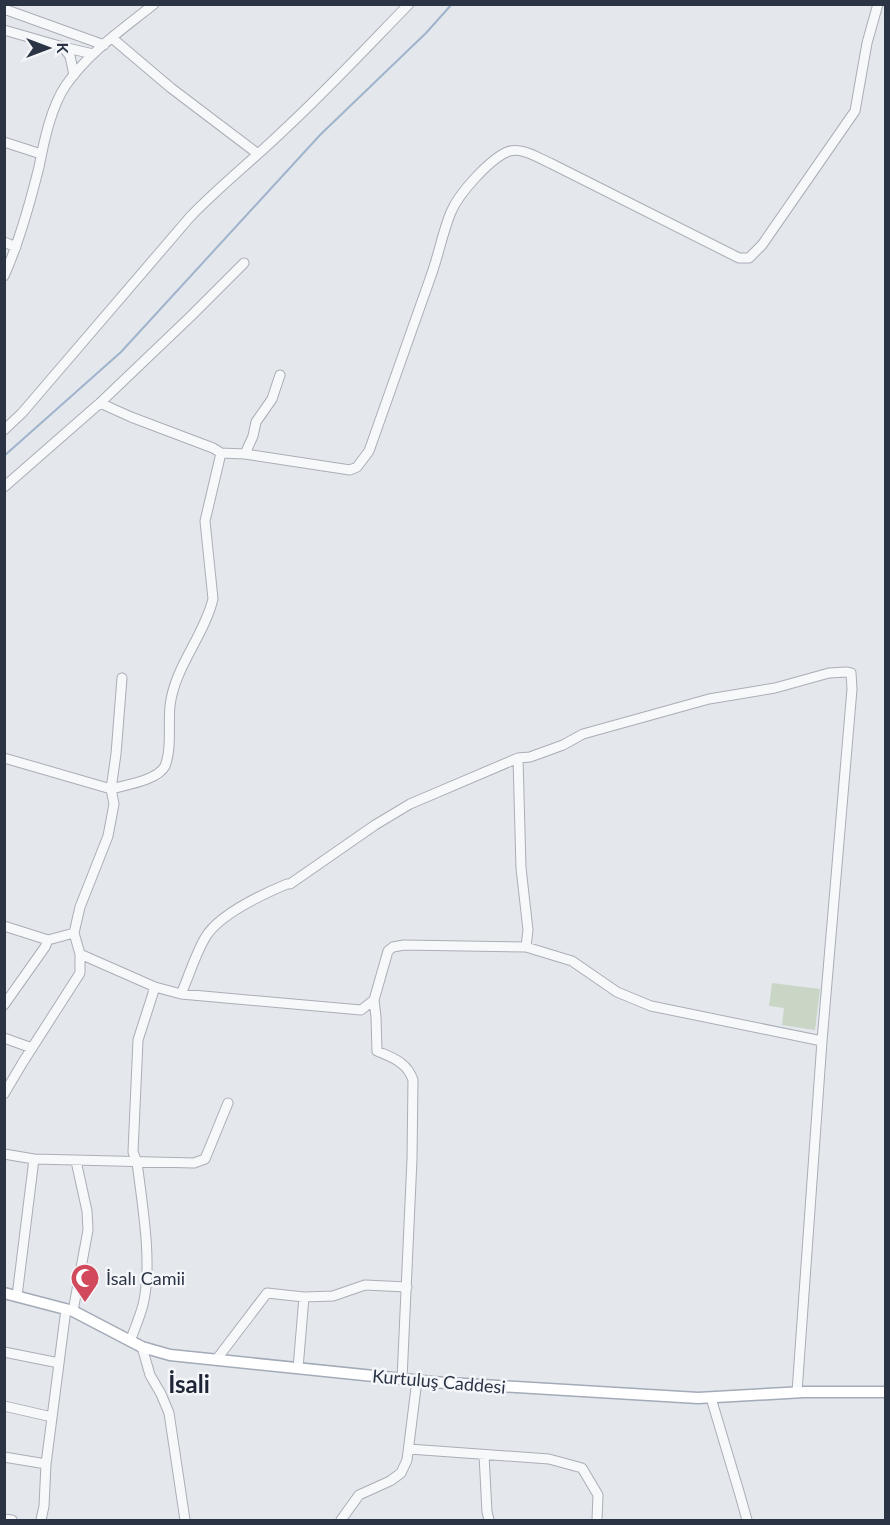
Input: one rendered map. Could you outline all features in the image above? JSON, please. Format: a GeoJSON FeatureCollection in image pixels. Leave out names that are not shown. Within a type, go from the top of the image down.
{"type":"FeatureCollection","features":[{"type":"Feature","properties":{"kind":"main road","name":"Kurtuluş Caddesi"},"geometry":{"type":"LineString","coordinates":[[4,1293],[70,1310],[142,1347],[170,1355],[402,1379],[675,1397],[711,1398],[797,1392],[885,1392]]}},
{"type":"Feature","properties":{"kind":"street"},"geometry":{"type":"LineString","coordinates":[[4,276],[16,247],[56,104],[65,86],[93,54],[154,4]]}},
{"type":"Feature","properties":{"kind":"street"},"geometry":{"type":"LineString","coordinates":[[4,430],[190,217],[315,101],[409,4]]}},
{"type":"Feature","properties":{"kind":"street"},"geometry":{"type":"LineString","coordinates":[[100,403],[221,453],[245,454],[350,470],[357,467],[369,451],[433,271],[452,210],[473,179],[508,151],[525,152],[738,258],[748,258],[762,245],[855,111],[867,44],[878,4]]}},
{"type":"Feature","properties":{"kind":"street"},"geometry":{"type":"LineString","coordinates":[[4,9],[108,41],[258,154]]}},
{"type":"Feature","properties":{"kind":"street"},"geometry":{"type":"LineString","coordinates":[[4,30],[93,54]]}},
{"type":"Feature","properties":{"kind":"street"},"geometry":{"type":"LineString","coordinates":[[63,47],[70,56],[74,75]]}},
{"type":"Feature","properties":{"kind":"street"},"geometry":{"type":"LineString","coordinates":[[4,142],[41,154]]}},
{"type":"Feature","properties":{"kind":"street"},"geometry":{"type":"LineString","coordinates":[[4,242],[16,247]]}},
{"type":"Feature","properties":{"kind":"street"},"geometry":{"type":"LineString","coordinates":[[4,487],[100,403],[244,263]]}},
{"type":"Feature","properties":{"kind":"street"},"geometry":{"type":"LineString","coordinates":[[245,454],[256,422],[272,399],[280,375]]}},
{"type":"Feature","properties":{"kind":"street"},"geometry":{"type":"LineString","coordinates":[[4,758],[111,789],[155,776],[164,767],[173,692],[189,652],[203,629],[213,599],[205,521],[221,453]]}},
{"type":"Feature","properties":{"kind":"street"},"geometry":{"type":"LineString","coordinates":[[181,994],[205,937],[216,923],[264,894],[290,884],[375,825],[410,804],[518,758],[530,757],[583,734],[709,699],[776,688],[829,673],[851,673],[852,689],[822,1041],[797,1392]]}},
{"type":"Feature","properties":{"kind":"street"},"geometry":{"type":"LineString","coordinates":[[4,1094],[80,973],[80,954],[74,933],[80,907],[108,836],[114,804],[111,789],[122,678]]}},
{"type":"Feature","properties":{"kind":"street"},"geometry":{"type":"LineString","coordinates":[[518,758],[521,868],[528,930],[526,947]]}},
{"type":"Feature","properties":{"kind":"street"},"geometry":{"type":"LineString","coordinates":[[4,926],[48,940],[74,933]]}},
{"type":"Feature","properties":{"kind":"street"},"geometry":{"type":"LineString","coordinates":[[4,1005],[48,940]]}},
{"type":"Feature","properties":{"kind":"street"},"geometry":{"type":"LineString","coordinates":[[402,1379],[412,1159],[413,1080],[405,1065],[377,1051],[374,1000],[388,951],[393,947],[404,945],[526,947],[572,961],[617,992],[651,1006],[822,1041]]}},
{"type":"Feature","properties":{"kind":"street"},"geometry":{"type":"LineString","coordinates":[[80,954],[155,987],[181,994],[361,1010],[374,1000]]}},
{"type":"Feature","properties":{"kind":"street"},"geometry":{"type":"LineString","coordinates":[[131,1340],[143,1304],[146,1276],[146,1236],[137,1162],[133,1152],[138,1040],[155,987]]}},
{"type":"Feature","properties":{"kind":"street"},"geometry":{"type":"LineString","coordinates":[[4,1038],[32,1048]]}},
{"type":"Feature","properties":{"kind":"street"},"geometry":{"type":"LineString","coordinates":[[4,1154],[34,1159],[76,1161],[194,1163],[205,1159],[228,1103]]}},
{"type":"Feature","properties":{"kind":"street"},"geometry":{"type":"LineString","coordinates":[[17,1296],[34,1159]]}},
{"type":"Feature","properties":{"kind":"street"},"geometry":{"type":"LineString","coordinates":[[41,1521],[59,1363],[88,1230],[87,1211],[76,1161]]}},
{"type":"Feature","properties":{"kind":"street"},"geometry":{"type":"LineString","coordinates":[[216,1360],[267,1293],[304,1297],[333,1296],[365,1285],[407,1287]]}},
{"type":"Feature","properties":{"kind":"street"},"geometry":{"type":"LineString","coordinates":[[298,1368],[304,1297]]}},
{"type":"Feature","properties":{"kind":"street"},"geometry":{"type":"LineString","coordinates":[[142,1347],[150,1375],[169,1413],[185,1521]]}},
{"type":"Feature","properties":{"kind":"street"},"geometry":{"type":"LineString","coordinates":[[4,1352],[59,1363]]}},
{"type":"Feature","properties":{"kind":"street"},"geometry":{"type":"LineString","coordinates":[[341,1521],[359,1495],[390,1481],[401,1473],[409,1449],[417,1380]]}},
{"type":"Feature","properties":{"kind":"street"},"geometry":{"type":"LineString","coordinates":[[711,1398],[747,1521]]}},
{"type":"Feature","properties":{"kind":"street"},"geometry":{"type":"LineString","coordinates":[[4,1406],[52,1417]]}},
{"type":"Feature","properties":{"kind":"street"},"geometry":{"type":"LineString","coordinates":[[409,1449],[549,1459],[582,1468],[598,1496],[597,1521]]}},
{"type":"Feature","properties":{"kind":"street"},"geometry":{"type":"LineString","coordinates":[[484,1455],[489,1521]]}},
{"type":"Feature","properties":{"kind":"street"},"geometry":{"type":"LineString","coordinates":[[4,1457],[46,1464]]}},
{"type":"Feature","properties":{"kind":"street"},"geometry":{"type":"LineString","coordinates":[[4,1518],[12,1521]]}},
{"type":"Feature","properties":{"kind":"green space"},"geometry":{"type":"Polygon","coordinates":[[[772,983],[820,989],[815,1030],[782,1025],[784,1008],[769,1006],[772,983]]]}},
{"type":"Feature","properties":{"kind":"waterway"},"geometry":{"type":"LineString","coordinates":[[4,456],[121,352],[320,135],[426,33],[452,4]]}},
{"type":"Feature","properties":{"kind":"place","name":"İsalı Camii"},"geometry":{"type":"Point","coordinates":[85,1304]}},
{"type":"Feature","properties":{"kind":"district","name":"İsali"},"geometry":{"type":"Point","coordinates":[189,1383]}}]}
